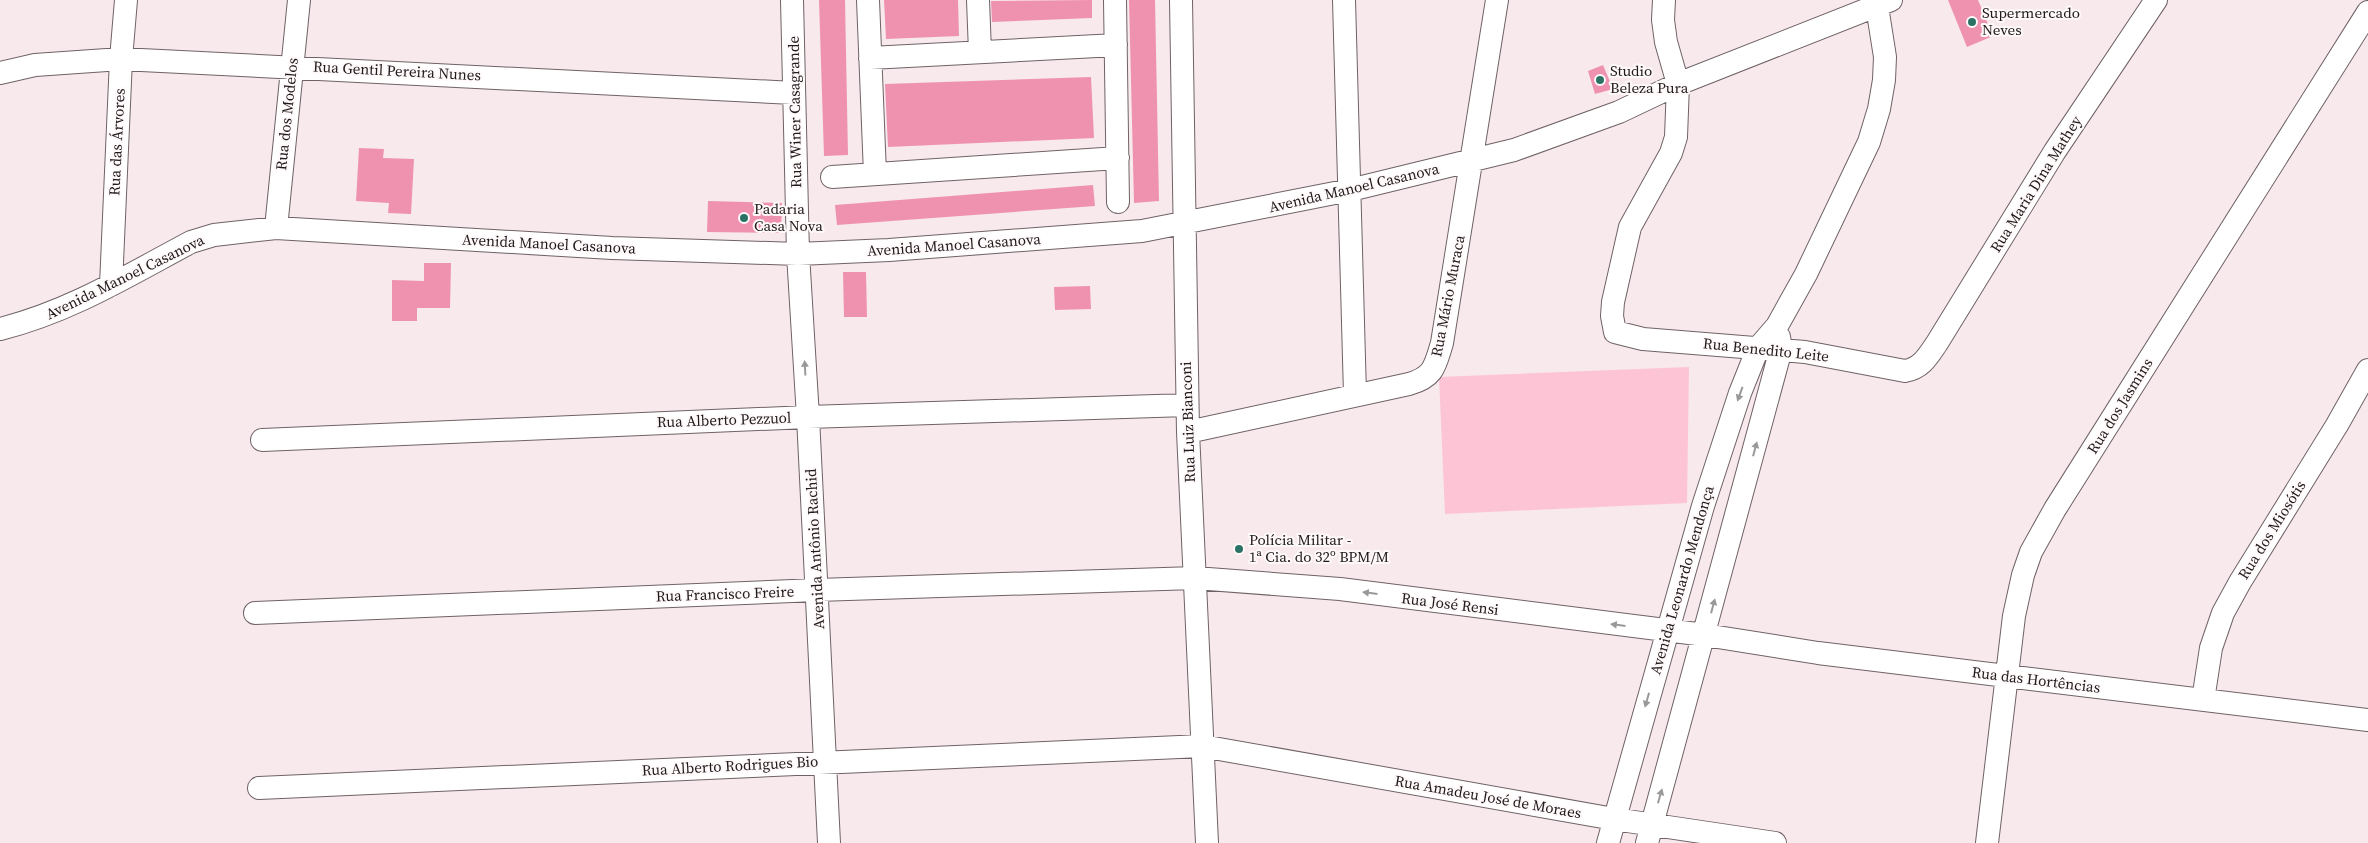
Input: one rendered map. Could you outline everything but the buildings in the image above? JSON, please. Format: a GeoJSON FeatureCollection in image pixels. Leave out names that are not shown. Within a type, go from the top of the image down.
{"type":"FeatureCollection","features":[{"type":"Feature","properties":{"kind":"street","name":"Rua das Árvores"},"geometry":{"type":"LineString","coordinates":[[111,285],[121,59],[126,0]]}},
{"type":"Feature","properties":{"kind":"street","name":"Rua dos Modelos"},"geometry":{"type":"LineString","coordinates":[[276,228],[299,0]]}},
{"type":"Feature","properties":{"kind":"street","name":"Rua Winer Casagrande"},"geometry":{"type":"LineString","coordinates":[[792,0],[798,254]]}},
{"type":"Feature","properties":{"kind":"street"},"geometry":{"type":"LineString","coordinates":[[868,0],[875,174]]}},
{"type":"Feature","properties":{"kind":"street"},"geometry":{"type":"LineString","coordinates":[[978,0],[980,52]]}},
{"type":"Feature","properties":{"kind":"street"},"geometry":{"type":"LineString","coordinates":[[1115,0],[1118,202]]}},
{"type":"Feature","properties":{"kind":"street","name":"Rua Luiz Bianconi"},"geometry":{"type":"LineString","coordinates":[[1180,0],[1187,405],[1207,843]]}},
{"type":"Feature","properties":{"kind":"street"},"geometry":{"type":"LineString","coordinates":[[1344,0],[1355,394]]}},
{"type":"Feature","properties":{"kind":"street","name":"Rua Mário Muraca"},"geometry":{"type":"LineString","coordinates":[[1188,432],[1355,394],[1417,382],[1426,377],[1435,365],[1442,343],[1473,161],[1497,0]]}},
{"type":"Feature","properties":{"kind":"street"},"geometry":{"type":"LineString","coordinates":[[1664,0],[1663,20],[1666,42],[1678,84]]}},
{"type":"Feature","properties":{"kind":"street","name":"Rua Maria Dina Mathey"},"geometry":{"type":"LineString","coordinates":[[1917,368],[1937,343],[2055,151],[2156,0]]}},
{"type":"Feature","properties":{"kind":"street","name":"Avenida Manoel Casanova"},"geometry":{"type":"LineString","coordinates":[[0,329],[34,321],[64,309],[191,242],[214,235],[276,228],[574,246],[798,254],[889,250],[1142,231],[1183,225],[1350,190],[1473,161],[1558,136],[1619,112],[1678,84],[1881,2]]}},
{"type":"Feature","properties":{"kind":"street","name":"Avenida Leonardo Mendonça"},"geometry":{"type":"LineString","coordinates":[[1608,843],[1702,506],[1758,348],[1777,326],[1806,274],[1869,142],[1884,80],[1885,56],[1881,2]]}},
{"type":"Feature","properties":{"kind":"street","name":"Rua dos Jasmins"},"geometry":{"type":"LineString","coordinates":[[1987,843],[2014,616],[2023,575],[2031,552],[2071,485],[2368,12]]}},
{"type":"Feature","properties":{"kind":"street"},"geometry":{"type":"LineString","coordinates":[[870,58],[1116,45]]}},
{"type":"Feature","properties":{"kind":"street","name":"Rua Gentil Pereira Nunes"},"geometry":{"type":"LineString","coordinates":[[0,73],[35,65],[121,59],[292,66],[794,93]]}},
{"type":"Feature","properties":{"kind":"street","name":"Rua Benedito Leite"},"geometry":{"type":"LineString","coordinates":[[1678,84],[1678,120],[1671,153],[1630,227],[1624,248],[1612,316],[1615,332],[1643,339],[1823,355],[1905,371],[1917,368]]}},
{"type":"Feature","properties":{"kind":"street"},"geometry":{"type":"LineString","coordinates":[[832,177],[1118,158]]}},
{"type":"Feature","properties":{"kind":"street","name":"Avenida Antônio Rachid"},"geometry":{"type":"LineString","coordinates":[[798,254],[829,843]]}},
{"type":"Feature","properties":{"kind":"street"},"geometry":{"type":"LineString","coordinates":[[1650,834],[1781,350],[1777,326]]}},
{"type":"Feature","properties":{"kind":"street","name":"Rua dos Miosótis"},"geometry":{"type":"LineString","coordinates":[[2203,700],[2211,648],[2223,613],[2240,582],[2338,425],[2368,370]]}},
{"type":"Feature","properties":{"kind":"street","name":"Rua Alberto Pezzuol"},"geometry":{"type":"LineString","coordinates":[[262,440],[808,417],[1187,405]]}},
{"type":"Feature","properties":{"kind":"street","name":"Rua José Rensi"},"geometry":{"type":"LineString","coordinates":[[1195,578],[1340,589],[1705,636]]}},
{"type":"Feature","properties":{"kind":"street","name":"Rua Francisco Freire"},"geometry":{"type":"LineString","coordinates":[[255,612],[816,590],[1195,578]]}},
{"type":"Feature","properties":{"kind":"street","name":"Rua das Hortências"},"geometry":{"type":"LineString","coordinates":[[1705,636],[1818,653],[2368,720]]}},
{"type":"Feature","properties":{"kind":"street","name":"Rua Alberto Rodrigues Bio"},"geometry":{"type":"LineString","coordinates":[[259,788],[1202,746]]}},
{"type":"Feature","properties":{"kind":"street","name":"Rua Amadeu José de Moraes"},"geometry":{"type":"LineString","coordinates":[[1202,746],[1614,819],[1650,834],[1775,843]]}},
{"type":"Feature","properties":{"kind":"shaded area"},"geometry":{"type":"Polygon","coordinates":[[[1689,367],[1687,503],[1445,514],[1439,377],[1689,367]]]}},
{"type":"Feature","properties":{"kind":"place","name":"Supermercado Neves"},"geometry":{"type":"Point","coordinates":[1972,22]}},
{"type":"Feature","properties":{"kind":"place","name":"Studio Beleza Pura"},"geometry":{"type":"Point","coordinates":[1600,80]}},
{"type":"Feature","properties":{"kind":"place","name":"Padaria Casa Nova"},"geometry":{"type":"Point","coordinates":[744,218]}},
{"type":"Feature","properties":{"kind":"place","name":"Polícia Militar - 1ª Cia. do 32º BPM/M"},"geometry":{"type":"Point","coordinates":[1239,549]}}]}
